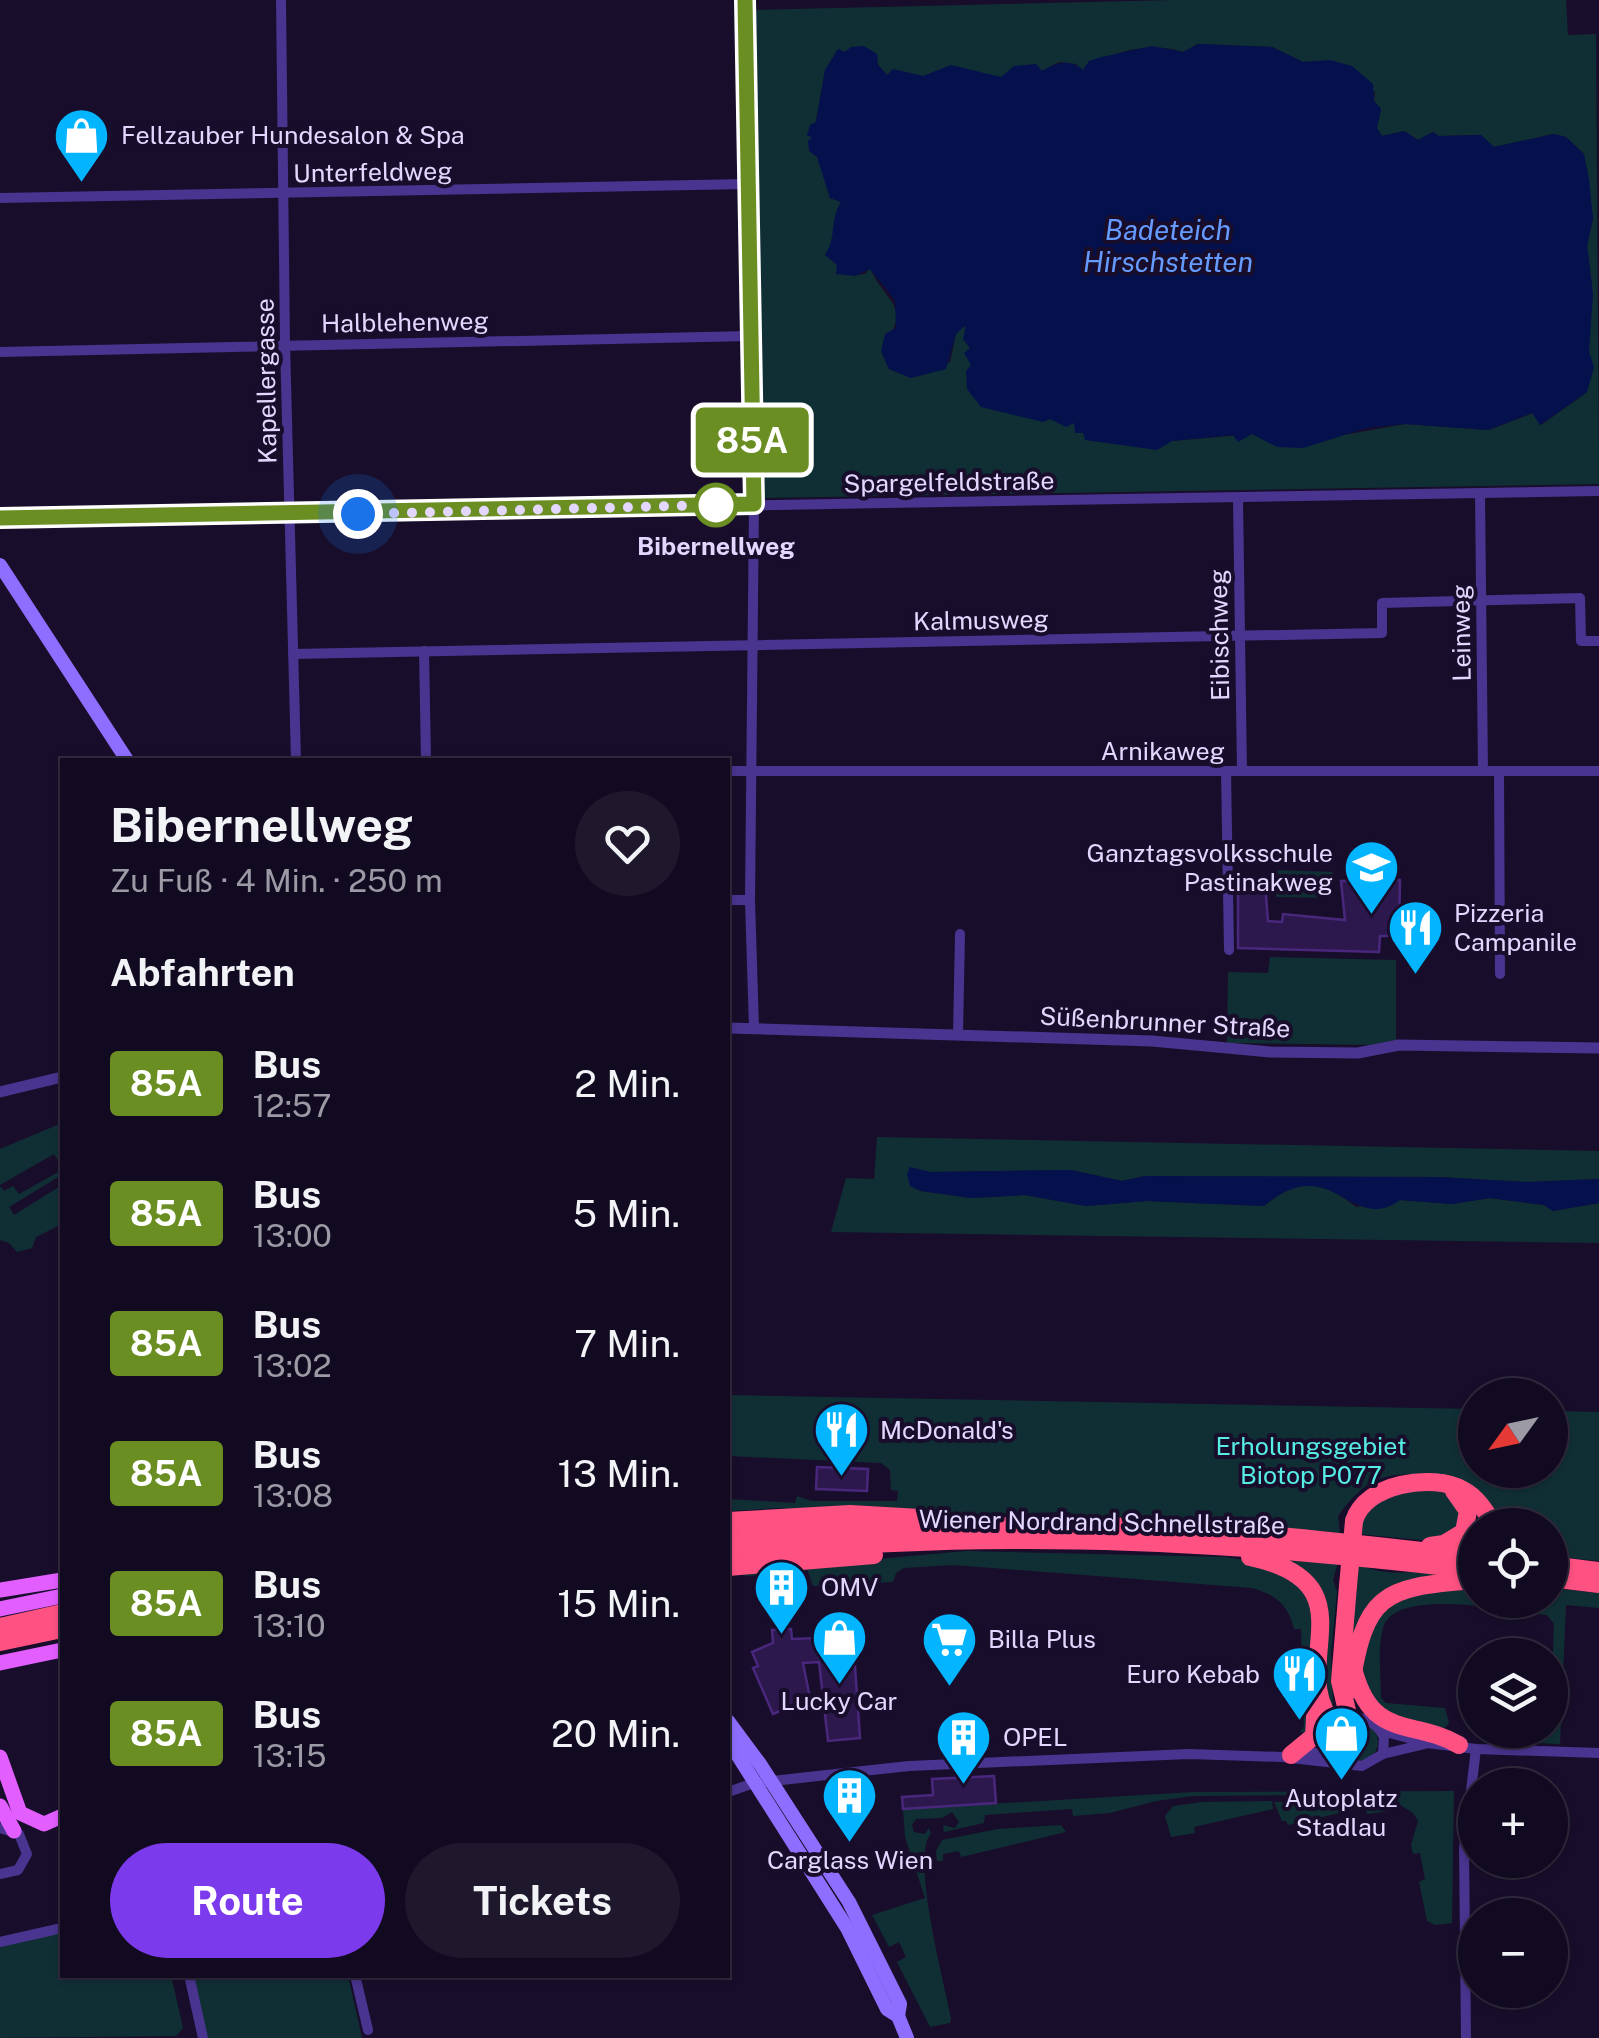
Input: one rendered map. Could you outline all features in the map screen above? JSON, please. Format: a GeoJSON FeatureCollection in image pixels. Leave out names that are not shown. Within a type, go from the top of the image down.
{"type":"FeatureCollection","features":[{"type":"Feature","properties":{"kind":"highway"},"geometry":{"type":"LineString","coordinates":[[1421,1551],[1455,1539],[1468,1522],[1464,1500],[1445,1486]]}},
{"type":"Feature","properties":{"kind":"highway"},"geometry":{"type":"LineString","coordinates":[[1345,1727],[1348,1586],[1354,1521],[1368,1497],[1386,1488],[1459,1487],[1481,1508]]}},
{"type":"Feature","properties":{"kind":"highway"},"geometry":{"type":"LineString","coordinates":[[730,1521],[881,1514],[958,1518],[968,1526]]}},
{"type":"Feature","properties":{"kind":"highway","name":"Wiener Nordrand Schnellstraße"},"geometry":{"type":"LineString","coordinates":[[730,1538],[968,1526],[1203,1530],[1458,1555]]}},
{"type":"Feature","properties":{"kind":"highway"},"geometry":{"type":"LineString","coordinates":[[730,1566],[852,1558],[914,1549],[933,1541]]}},
{"type":"Feature","properties":{"kind":"highway","name":"Wiener Nordrand Schnellstraße"},"geometry":{"type":"LineString","coordinates":[[730,1553],[933,1541],[1212,1545],[1458,1568]]}},
{"type":"Feature","properties":{"kind":"highway"},"geometry":{"type":"LineString","coordinates":[[1212,1545],[1222,1553],[1289,1568],[1310,1584],[1319,1610],[1314,1736],[1287,1756]]}},
{"type":"Feature","properties":{"kind":"highway"},"geometry":{"type":"LineString","coordinates":[[1568,1568],[1599,1571]]}},
{"type":"Feature","properties":{"kind":"highway"},"geometry":{"type":"LineString","coordinates":[[1568,1573],[1599,1584]]}},
{"type":"Feature","properties":{"kind":"highway"},"geometry":{"type":"LineString","coordinates":[[1345,1727],[1340,1681],[1349,1674],[1370,1614],[1388,1596],[1426,1584],[1458,1581]]}},
{"type":"Feature","properties":{"kind":"highway"},"geometry":{"type":"LineString","coordinates":[[0,1627],[60,1613]]}},
{"type":"Feature","properties":{"kind":"highway"},"geometry":{"type":"LineString","coordinates":[[0,1642],[60,1629]]}},
{"type":"Feature","properties":{"kind":"highway"},"geometry":{"type":"LineString","coordinates":[[1349,1674],[1384,1718],[1458,1744]]}},
{"type":"Feature","properties":{"kind":"highway"},"geometry":{"type":"LineString","coordinates":[[1319,1685],[1323,1707],[1345,1727]]}},
{"type":"Feature","properties":{"kind":"main road"},"geometry":{"type":"LineString","coordinates":[[0,565],[126,758]]}},
{"type":"Feature","properties":{"kind":"main road"},"geometry":{"type":"LineString","coordinates":[[0,1590],[60,1580]]}},
{"type":"Feature","properties":{"kind":"main road"},"geometry":{"type":"LineString","coordinates":[[0,1609],[60,1596]]}},
{"type":"Feature","properties":{"kind":"main road"},"geometry":{"type":"LineString","coordinates":[[0,1663],[60,1650]]}},
{"type":"Feature","properties":{"kind":"main road"},"geometry":{"type":"LineString","coordinates":[[0,1677],[34,1656]]}},
{"type":"Feature","properties":{"kind":"main road"},"geometry":{"type":"LineString","coordinates":[[730,1725],[847,1928],[887,2009],[898,2016],[907,2038]]}},
{"type":"Feature","properties":{"kind":"main road"},"geometry":{"type":"LineString","coordinates":[[730,1742],[762,1782]]}},
{"type":"Feature","properties":{"kind":"main road"},"geometry":{"type":"LineString","coordinates":[[0,1757],[20,1813],[44,1824],[60,1817]]}},
{"type":"Feature","properties":{"kind":"main road"},"geometry":{"type":"LineString","coordinates":[[1,1804],[7,1830]]}},
{"type":"Feature","properties":{"kind":"street","name":"Kapellergasse"},"geometry":{"type":"LineString","coordinates":[[282,0],[285,344],[296,758]]}},
{"type":"Feature","properties":{"kind":"street"},"geometry":{"type":"LineString","coordinates":[[746,0],[754,504],[750,900],[754,1028]]}},
{"type":"Feature","properties":{"kind":"street","name":"Unterfeldweg"},"geometry":{"type":"LineString","coordinates":[[0,198],[747,184]]}},
{"type":"Feature","properties":{"kind":"street","name":"Halblehenweg"},"geometry":{"type":"LineString","coordinates":[[0,352],[750,336]]}},
{"type":"Feature","properties":{"kind":"street","name":"Spargelfeldstraße"},"geometry":{"type":"LineString","coordinates":[[0,518],[1599,492]]}},
{"type":"Feature","properties":{"kind":"street","name":"Leinweg"},"geometry":{"type":"LineString","coordinates":[[1480,494],[1484,771]]}},
{"type":"Feature","properties":{"kind":"street","name":"Eibischweg"},"geometry":{"type":"LineString","coordinates":[[1238,499],[1242,771]]}},
{"type":"Feature","properties":{"kind":"street","name":"Kalmusweg"},"geometry":{"type":"LineString","coordinates":[[293,654],[1382,632],[1382,602],[1580,598],[1581,641],[1599,641]]}},
{"type":"Feature","properties":{"kind":"street"},"geometry":{"type":"LineString","coordinates":[[424,651],[426,758]]}},
{"type":"Feature","properties":{"kind":"street"},"geometry":{"type":"LineString","coordinates":[[1499,771],[1500,974]]}},
{"type":"Feature","properties":{"kind":"street","name":"Arnikaweg"},"geometry":{"type":"LineString","coordinates":[[730,772],[1599,771]]}},
{"type":"Feature","properties":{"kind":"street"},"geometry":{"type":"LineString","coordinates":[[1226,772],[1229,950]]}},
{"type":"Feature","properties":{"kind":"street"},"geometry":{"type":"LineString","coordinates":[[730,900],[750,900]]}},
{"type":"Feature","properties":{"kind":"street"},"geometry":{"type":"LineString","coordinates":[[958,1034],[960,934]]}},
{"type":"Feature","properties":{"kind":"street","name":"Süßenbrunner Straße"},"geometry":{"type":"LineString","coordinates":[[730,1028],[1152,1041],[1270,1052],[1358,1052],[1399,1046],[1599,1048]]}},
{"type":"Feature","properties":{"kind":"street"},"geometry":{"type":"LineString","coordinates":[[0,1092],[60,1078]]}},
{"type":"Feature","properties":{"kind":"street"},"geometry":{"type":"LineString","coordinates":[[1342,1762],[1345,1727]]}},
{"type":"Feature","properties":{"kind":"street"},"geometry":{"type":"LineString","coordinates":[[730,1791],[762,1782],[909,1766],[1190,1754],[1315,1754],[1345,1727],[1458,1746]]}},
{"type":"Feature","properties":{"kind":"street"},"geometry":{"type":"LineString","coordinates":[[1381,1731],[1383,1754]]}},
{"type":"Feature","properties":{"kind":"street"},"geometry":{"type":"LineString","coordinates":[[1287,1756],[1286,1761],[1362,1766],[1383,1754],[1427,1743]]}},
{"type":"Feature","properties":{"kind":"street"},"geometry":{"type":"LineString","coordinates":[[1466,2038],[1467,1748]]}},
{"type":"Feature","properties":{"kind":"street"},"geometry":{"type":"LineString","coordinates":[[1493,1748],[1599,1752]]}},
{"type":"Feature","properties":{"kind":"street"},"geometry":{"type":"LineString","coordinates":[[0,1874],[13,1873],[26,1860],[26,1844],[7,1830]]}},
{"type":"Feature","properties":{"kind":"street"},"geometry":{"type":"LineString","coordinates":[[0,1942],[60,1928]]}},
{"type":"Feature","properties":{"kind":"street"},"geometry":{"type":"LineString","coordinates":[[188,2038],[203,2036],[189,1978]]}},
{"type":"Feature","properties":{"kind":"street"},"geometry":{"type":"LineString","coordinates":[[356,1978],[368,2030]]}},
{"type":"Feature","properties":{"kind":"green space"},"geometry":{"type":"Polygon","coordinates":[[[1175,0],[1566,0],[1568,35],[1596,34],[1599,484],[762,498],[755,10],[1175,0]],[[1198,44],[1183,52],[1144,48],[1118,53],[1083,71],[1076,64],[1059,62],[1042,71],[1001,77],[963,71],[923,77],[887,75],[878,65],[838,49],[825,71],[813,137],[830,198],[841,202],[834,241],[825,255],[855,275],[865,274],[870,268],[894,306],[895,323],[881,351],[889,369],[911,378],[950,362],[956,334],[963,326],[969,326],[963,339],[970,348],[971,366],[992,410],[1073,422],[1091,441],[1172,441],[1253,434],[1327,438],[1405,424],[1489,430],[1533,413],[1541,425],[1586,393],[1592,286],[1587,245],[1593,219],[1584,154],[1566,137],[1553,134],[1494,147],[1481,135],[1439,136],[1433,132],[1418,140],[1404,131],[1382,136],[1376,128],[1381,109],[1374,101],[1375,92],[1344,65],[1303,62],[1272,47],[1198,44]]]}},
{"type":"Feature","properties":{"kind":"green space"},"geometry":{"type":"Polygon","coordinates":[[[1276,870],[1333,872],[1332,898],[1276,897],[1276,870]]]}},
{"type":"Feature","properties":{"kind":"green space"},"geometry":{"type":"Polygon","coordinates":[[[1270,957],[1396,960],[1396,1042],[1227,1043],[1228,972],[1268,973],[1270,957]]]}},
{"type":"Feature","properties":{"kind":"green space"},"geometry":{"type":"Polygon","coordinates":[[[60,1124],[60,1161],[54,1154],[0,1185],[0,1149],[60,1124]]]}},
{"type":"Feature","properties":{"kind":"green space"},"geometry":{"type":"Polygon","coordinates":[[[877,1137],[1599,1151],[1599,1179],[1528,1182],[1438,1177],[1145,1176],[1122,1181],[1071,1170],[930,1172],[910,1168],[910,1186],[971,1198],[1025,1195],[1086,1206],[1147,1201],[1264,1206],[1300,1186],[1332,1191],[1356,1207],[1400,1200],[1452,1204],[1490,1198],[1544,1205],[1553,1211],[1599,1203],[1599,1243],[831,1232],[846,1178],[874,1179],[877,1137]]]}},
{"type":"Feature","properties":{"kind":"green space"},"geometry":{"type":"Polygon","coordinates":[[[60,1171],[60,1176],[9,1207],[14,1215],[60,1186],[60,1225],[36,1237],[32,1248],[17,1252],[0,1240],[0,1186],[4,1191],[13,1186],[19,1194],[60,1171]]]}},
{"type":"Feature","properties":{"kind":"green space","name":"Erholungsgebiet Biotop P077"},"geometry":{"type":"Polygon","coordinates":[[[730,1395],[1458,1409],[1458,1488],[1568,1488],[1568,1411],[1599,1412],[1599,1561],[1568,1558],[1568,1508],[1477,1508],[1442,1480],[1442,1474],[1395,1475],[1371,1482],[1338,1516],[1340,1533],[1194,1520],[1076,1516],[1069,1512],[929,1515],[779,1508],[730,1510],[730,1499],[795,1503],[797,1496],[811,1501],[897,1501],[898,1491],[891,1490],[890,1470],[881,1463],[730,1456],[730,1395]]]}},
{"type":"Feature","properties":{"kind":"green space"},"geometry":{"type":"Polygon","coordinates":[[[1414,1490],[1445,1492],[1458,1500],[1458,1529],[1431,1541],[1359,1534],[1371,1507],[1385,1498],[1414,1490]]]}},
{"type":"Feature","properties":{"kind":"green space"},"geometry":{"type":"Polygon","coordinates":[[[966,1551],[1226,1557],[1276,1566],[1315,1603],[1313,1715],[1306,1733],[1300,1732],[1304,1726],[1301,1629],[1294,1629],[1280,1602],[1252,1588],[953,1565],[904,1568],[896,1573],[893,1582],[813,1586],[807,1569],[803,1573],[746,1576],[733,1572],[966,1551]]]}},
{"type":"Feature","properties":{"kind":"green space"},"geometry":{"type":"Polygon","coordinates":[[[1283,1559],[1338,1562],[1333,1580],[1337,1592],[1331,1653],[1333,1706],[1327,1706],[1324,1614],[1283,1559]]]}},
{"type":"Feature","properties":{"kind":"green space"},"geometry":{"type":"Polygon","coordinates":[[[1359,1564],[1383,1572],[1434,1571],[1458,1576],[1414,1583],[1348,1649],[1355,1569],[1359,1564]]]}},
{"type":"Feature","properties":{"kind":"green space"},"geometry":{"type":"Polygon","coordinates":[[[1458,1587],[1458,1604],[1408,1608],[1392,1615],[1381,1637],[1381,1698],[1386,1703],[1445,1708],[1449,1723],[1442,1731],[1384,1714],[1361,1681],[1364,1641],[1388,1601],[1458,1587]]]}},
{"type":"Feature","properties":{"kind":"green space"},"geometry":{"type":"Polygon","coordinates":[[[1568,1590],[1599,1593],[1599,1608],[1568,1605],[1568,1590]]]}},
{"type":"Feature","properties":{"kind":"green space"},"geometry":{"type":"Polygon","coordinates":[[[1549,1618],[1565,1618],[1565,1638],[1553,1638],[1554,1624],[1549,1618]]]}},
{"type":"Feature","properties":{"kind":"green space"},"geometry":{"type":"Polygon","coordinates":[[[1359,1723],[1372,1729],[1378,1742],[1372,1755],[1359,1761],[1346,1755],[1340,1742],[1346,1729],[1359,1723]]]}},
{"type":"Feature","properties":{"kind":"green space"},"geometry":{"type":"Polygon","coordinates":[[[1454,1791],[1452,1923],[1435,1925],[1427,1921],[1419,1882],[1425,1879],[1420,1853],[1413,1854],[1411,1845],[1418,1821],[1413,1813],[1383,1794],[1193,1796],[1110,1813],[1073,1816],[1072,1809],[985,1815],[984,1823],[944,1832],[943,1825],[955,1828],[959,1822],[952,1812],[942,1818],[916,1819],[912,1825],[914,1832],[925,1834],[929,1828],[931,1834],[924,1867],[950,2023],[930,2027],[897,1962],[906,1957],[899,1942],[889,1947],[872,1915],[925,1898],[905,1837],[903,1809],[1193,1792],[1454,1791]]]}},
{"type":"Feature","properties":{"kind":"green space"},"geometry":{"type":"Polygon","coordinates":[[[1272,1801],[1273,1809],[1194,1827],[1195,1833],[1171,1837],[1165,1816],[1173,1806],[1272,1801]]]}},
{"type":"Feature","properties":{"kind":"green space"},"geometry":{"type":"Polygon","coordinates":[[[1350,1801],[1396,1810],[1367,1814],[1365,1807],[1288,1825],[1282,1821],[1274,1802],[1350,1801]]]}},
{"type":"Feature","properties":{"kind":"green space"},"geometry":{"type":"Polygon","coordinates":[[[1061,1825],[1066,1832],[961,1857],[959,1851],[943,1854],[943,1861],[937,1861],[936,1851],[942,1840],[998,1829],[1061,1825]]]}},
{"type":"Feature","properties":{"kind":"green space"},"geometry":{"type":"Polygon","coordinates":[[[60,1932],[60,1978],[172,1978],[183,2028],[176,2036],[0,2038],[0,1947],[60,1932]]]}},
{"type":"Feature","properties":{"kind":"green space"},"geometry":{"type":"Polygon","coordinates":[[[194,1978],[349,1978],[362,2038],[207,2038],[194,1978]]]}},
{"type":"Feature","properties":{"kind":"water","name":"Badeteich Hirschstetten"},"geometry":{"type":"Polygon","coordinates":[[[1198,44],[1272,47],[1303,62],[1330,60],[1352,66],[1373,84],[1374,101],[1381,109],[1377,128],[1382,136],[1404,131],[1418,140],[1433,132],[1439,136],[1481,135],[1494,147],[1554,134],[1566,137],[1584,154],[1593,219],[1587,245],[1593,294],[1589,352],[1594,367],[1587,392],[1540,425],[1532,413],[1488,430],[1405,424],[1367,428],[1303,448],[1277,447],[1252,434],[1238,442],[1233,435],[1172,441],[1157,450],[1085,440],[1083,433],[1075,433],[1074,423],[1066,427],[1050,419],[1043,422],[981,407],[967,389],[966,371],[971,365],[964,353],[970,348],[963,339],[966,325],[956,334],[946,369],[911,378],[889,369],[881,351],[885,334],[896,328],[895,300],[870,269],[855,276],[836,274],[837,265],[825,255],[841,202],[830,198],[817,157],[809,151],[808,141],[812,137],[807,136],[810,125],[816,122],[825,70],[838,49],[845,52],[864,46],[877,54],[878,65],[887,75],[893,69],[923,76],[951,65],[1001,77],[1014,66],[1036,64],[1042,71],[1068,63],[1083,70],[1089,61],[1102,57],[1152,46],[1183,52],[1198,44]]]}},
{"type":"Feature","properties":{"kind":"water"},"geometry":{"type":"Polygon","coordinates":[[[910,1167],[930,1172],[1071,1170],[1122,1181],[1145,1176],[1438,1177],[1528,1182],[1599,1179],[1599,1203],[1553,1211],[1544,1205],[1490,1198],[1452,1204],[1400,1200],[1383,1208],[1368,1208],[1307,1186],[1287,1191],[1264,1206],[1147,1201],[1086,1206],[1025,1195],[971,1198],[921,1191],[910,1186],[910,1167]]]}},
{"type":"Feature","properties":{"kind":"building","name":"Ganztagsvolksschule Pastinakweg"},"geometry":{"type":"Polygon","coordinates":[[[1400,880],[1399,936],[1380,936],[1379,952],[1238,948],[1238,881],[1265,883],[1268,921],[1282,922],[1283,914],[1345,920],[1341,881],[1400,880]]]}},
{"type":"Feature","properties":{"kind":"building","name":"McDonald's"},"geometry":{"type":"Polygon","coordinates":[[[817,1467],[868,1469],[867,1491],[816,1489],[817,1467]]]}},
{"type":"Feature","properties":{"kind":"building"},"geometry":{"type":"Polygon","coordinates":[[[791,1629],[792,1639],[817,1638],[817,1642],[853,1638],[860,1738],[828,1741],[819,1662],[803,1663],[810,1698],[773,1714],[753,1668],[758,1666],[752,1652],[773,1643],[772,1630],[791,1629]]]}},
{"type":"Feature","properties":{"kind":"building","name":"OPEL"},"geometry":{"type":"Polygon","coordinates":[[[994,1776],[996,1803],[903,1809],[902,1797],[933,1795],[932,1779],[994,1776]]]}},
{"type":"Feature","properties":{"kind":"bus line","name":"85A"},"geometry":{"type":"LineString","coordinates":[[0,518],[754,504],[745,0]]}},
{"type":"Feature","properties":{"kind":"place","name":"Fellzauber Hundesalon & Spa"},"geometry":{"type":"Point","coordinates":[82,184]}},
{"type":"Feature","properties":{"kind":"place","name":"Bibernellweg"},"geometry":{"type":"Point","coordinates":[716,505]}},
{"type":"Feature","properties":{"kind":"place","name":"Ganztagsvolksschule Pastinakweg"},"geometry":{"type":"Point","coordinates":[1372,916]}},
{"type":"Feature","properties":{"kind":"place","name":"Pizzeria Campanile"},"geometry":{"type":"Point","coordinates":[1415,976]}},
{"type":"Feature","properties":{"kind":"place","name":"McDonald's"},"geometry":{"type":"Point","coordinates":[841,1479]}},
{"type":"Feature","properties":{"kind":"place","name":"OMV"},"geometry":{"type":"Point","coordinates":[782,1636]}},
{"type":"Feature","properties":{"kind":"place","name":"Lucky Car"},"geometry":{"type":"Point","coordinates":[839,1686]}},
{"type":"Feature","properties":{"kind":"place","name":"Billa Plus"},"geometry":{"type":"Point","coordinates":[949,1688]}},
{"type":"Feature","properties":{"kind":"place","name":"Euro Kebab"},"geometry":{"type":"Point","coordinates":[1299,1723]}},
{"type":"Feature","properties":{"kind":"place","name":"Autoplatz Stadlau"},"geometry":{"type":"Point","coordinates":[1341,1783]}},
{"type":"Feature","properties":{"kind":"place","name":"OPEL"},"geometry":{"type":"Point","coordinates":[964,1786]}},
{"type":"Feature","properties":{"kind":"place","name":"Carglass Wien"},"geometry":{"type":"Point","coordinates":[850,1844]}},
{"type":"Feature","properties":{"kind":"route"},"geometry":{"type":"LineString","coordinates":[[358,514],[716,505]]}}]}
